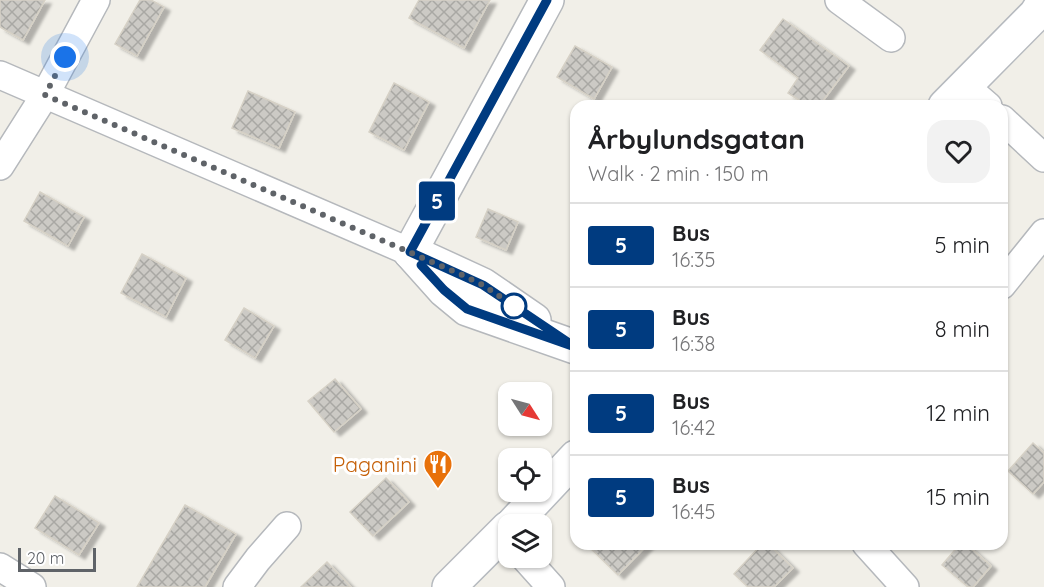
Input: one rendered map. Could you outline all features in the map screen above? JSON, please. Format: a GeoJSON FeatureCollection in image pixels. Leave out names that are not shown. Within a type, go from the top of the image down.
{"type":"FeatureCollection","features":[{"type":"Feature","properties":{"kind":"street"},"geometry":{"type":"LineString","coordinates":[[0,166],[45,95],[96,0]]}},
{"type":"Feature","properties":{"kind":"street"},"geometry":{"type":"LineString","coordinates":[[410,252],[548,0]]}},
{"type":"Feature","properties":{"kind":"street"},"geometry":{"type":"LineString","coordinates":[[839,0],[891,38]]}},
{"type":"Feature","properties":{"kind":"street"},"geometry":{"type":"LineString","coordinates":[[966,100],[1041,8]]}},
{"type":"Feature","properties":{"kind":"street"},"geometry":{"type":"LineString","coordinates":[[0,75],[483,285],[570,344]]}},
{"type":"Feature","properties":{"kind":"street"},"geometry":{"type":"LineString","coordinates":[[1008,125],[1044,158]]}},
{"type":"Feature","properties":{"kind":"street"},"geometry":{"type":"LineString","coordinates":[[1008,278],[1044,233]]}},
{"type":"Feature","properties":{"kind":"street"},"geometry":{"type":"LineString","coordinates":[[524,514],[570,464]]}},
{"type":"Feature","properties":{"kind":"street"},"geometry":{"type":"LineString","coordinates":[[237,587],[287,526]]}},
{"type":"Feature","properties":{"kind":"street"},"geometry":{"type":"LineString","coordinates":[[449,587],[498,540]]}},
{"type":"Feature","properties":{"kind":"street"},"geometry":{"type":"LineString","coordinates":[[871,550],[905,587]]}},
{"type":"Feature","properties":{"kind":"street"},"geometry":{"type":"LineString","coordinates":[[0,567],[32,587]]}},
{"type":"Feature","properties":{"kind":"street"},"geometry":{"type":"LineString","coordinates":[[534,568],[551,587]]}},
{"type":"Feature","properties":{"kind":"building"},"geometry":{"type":"Polygon","coordinates":[[[0,0],[45,0],[23,40],[0,27],[0,0]]]}},
{"type":"Feature","properties":{"kind":"building"},"geometry":{"type":"Polygon","coordinates":[[[140,0],[151,0],[164,7],[137,56],[115,44],[140,0]]]}},
{"type":"Feature","properties":{"kind":"building"},"geometry":{"type":"Polygon","coordinates":[[[419,0],[490,0],[464,48],[409,18],[419,0]]]}},
{"type":"Feature","properties":{"kind":"building"},"geometry":{"type":"Polygon","coordinates":[[[783,19],[849,66],[824,100],[799,100],[788,93],[798,78],[760,50],[783,19]]]}},
{"type":"Feature","properties":{"kind":"building"},"geometry":{"type":"Polygon","coordinates":[[[575,46],[612,67],[594,99],[557,77],[575,46]]]}},
{"type":"Feature","properties":{"kind":"building"},"geometry":{"type":"Polygon","coordinates":[[[394,83],[429,102],[404,150],[369,132],[394,83]]]}},
{"type":"Feature","properties":{"kind":"building"},"geometry":{"type":"Polygon","coordinates":[[[248,91],[295,112],[279,148],[232,128],[248,91]]]}},
{"type":"Feature","properties":{"kind":"building"},"geometry":{"type":"Polygon","coordinates":[[[40,192],[84,217],[68,246],[24,221],[40,192]]]}},
{"type":"Feature","properties":{"kind":"building"},"geometry":{"type":"Polygon","coordinates":[[[488,209],[518,222],[506,250],[476,237],[488,209]]]}},
{"type":"Feature","properties":{"kind":"building"},"geometry":{"type":"Polygon","coordinates":[[[142,254],[186,278],[166,317],[121,293],[142,254]]]}},
{"type":"Feature","properties":{"kind":"building"},"geometry":{"type":"Polygon","coordinates":[[[244,308],[274,326],[255,358],[225,340],[244,308]]]}},
{"type":"Feature","properties":{"kind":"building"},"geometry":{"type":"Polygon","coordinates":[[[335,379],[361,409],[334,432],[308,401],[335,379]]]}},
{"type":"Feature","properties":{"kind":"building"},"geometry":{"type":"Polygon","coordinates":[[[1033,443],[1044,453],[1044,482],[1033,494],[1008,471],[1033,443]]]}},
{"type":"Feature","properties":{"kind":"building"},"geometry":{"type":"Polygon","coordinates":[[[386,478],[409,502],[373,536],[350,512],[386,478]]]}},
{"type":"Feature","properties":{"kind":"building"},"geometry":{"type":"Polygon","coordinates":[[[55,496],[99,523],[79,555],[35,528],[55,496]]]}},
{"type":"Feature","properties":{"kind":"building"},"geometry":{"type":"Polygon","coordinates":[[[185,505],[236,534],[205,587],[137,587],[185,505]]]}},
{"type":"Feature","properties":{"kind":"building"},"geometry":{"type":"Polygon","coordinates":[[[592,550],[642,550],[618,575],[592,550]]]}},
{"type":"Feature","properties":{"kind":"building"},"geometry":{"type":"Polygon","coordinates":[[[756,550],[774,550],[793,568],[774,587],[748,587],[734,574],[756,550]]]}},
{"type":"Feature","properties":{"kind":"building"},"geometry":{"type":"Polygon","coordinates":[[[955,550],[973,550],[991,566],[973,587],[968,587],[942,565],[955,550]]]}},
{"type":"Feature","properties":{"kind":"building"},"geometry":{"type":"Polygon","coordinates":[[[327,562],[351,587],[301,587],[327,562]]]}},
{"type":"Feature","properties":{"kind":"bus line","name":"5"},"geometry":{"type":"LineString","coordinates":[[547,0],[410,252],[483,285],[570,344]]}},
{"type":"Feature","properties":{"kind":"bus line","name":"5"},"geometry":{"type":"LineString","coordinates":[[421,265],[444,290],[467,309],[570,345]]}},
{"type":"Feature","properties":{"kind":"place","name":"Paganini"},"geometry":{"type":"Point","coordinates":[438,490]}},
{"type":"Feature","properties":{"kind":"route"},"geometry":{"type":"LineString","coordinates":[[65,57],[45,95],[460,274],[483,285],[520,310],[514,306]]}}]}
